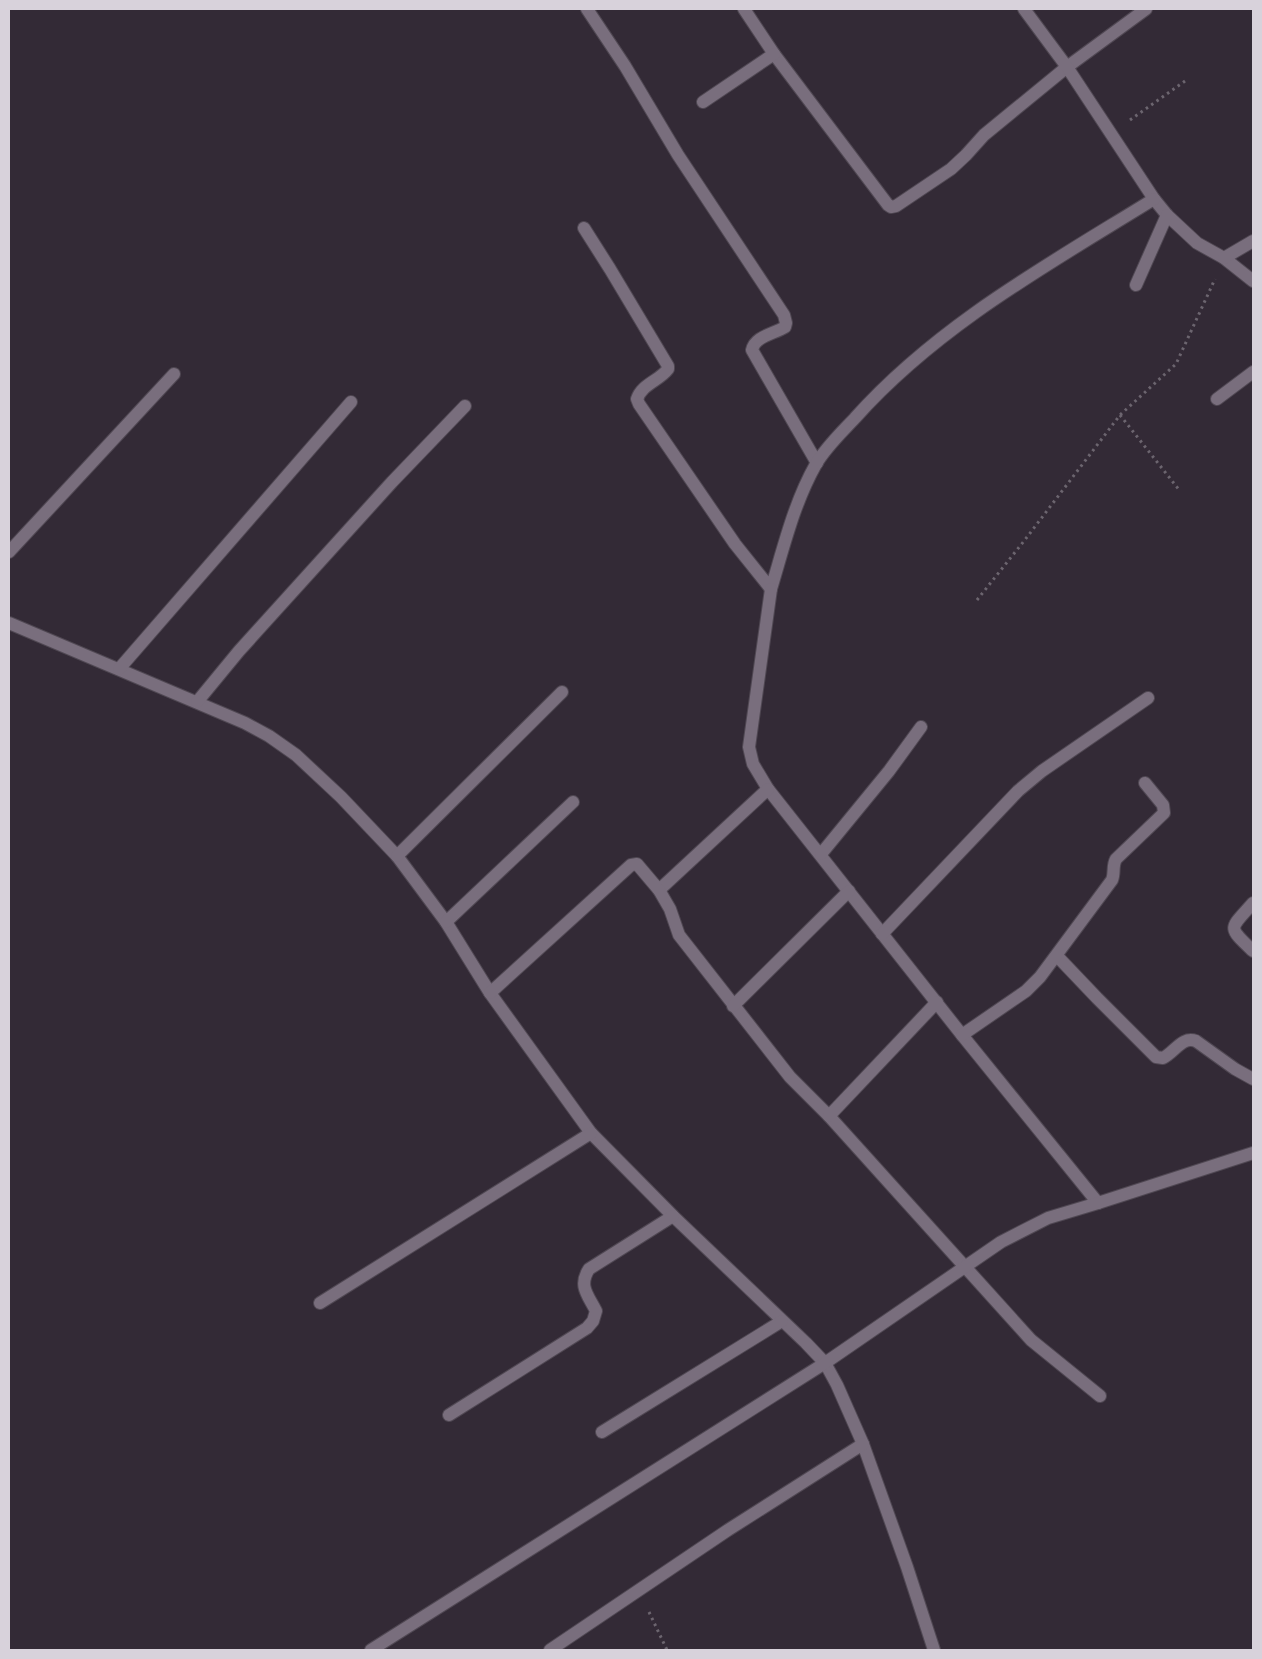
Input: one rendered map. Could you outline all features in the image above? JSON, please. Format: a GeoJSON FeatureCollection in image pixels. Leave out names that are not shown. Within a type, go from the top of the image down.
{"type":"FeatureCollection","features":[{"type":"Feature","properties":{"kind":"street"},"geometry":{"type":"LineString","coordinates":[[587,9],[678,155],[784,315],[785,327],[758,340],[753,344],[752,350],[816,463]]}},
{"type":"Feature","properties":{"kind":"street"},"geometry":{"type":"LineString","coordinates":[[744,9],[774,54],[891,207],[896,206],[951,169],[984,135],[1066,67],[1146,9]]}},
{"type":"Feature","properties":{"kind":"street"},"geometry":{"type":"LineString","coordinates":[[1024,9],[1066,67],[1167,216],[1197,243],[1224,258],[1253,281]]}},
{"type":"Feature","properties":{"kind":"street"},"geometry":{"type":"LineString","coordinates":[[703,102],[774,54]]}},
{"type":"Feature","properties":{"kind":"street"},"geometry":{"type":"LineString","coordinates":[[1098,1204],[768,789],[753,764],[749,746],[771,589],[795,506],[816,463],[870,401],[901,370],[949,332],[1022,280],[1154,199]]}},
{"type":"Feature","properties":{"kind":"street"},"geometry":{"type":"LineString","coordinates":[[1136,285],[1167,216]]}},
{"type":"Feature","properties":{"kind":"street"},"geometry":{"type":"LineString","coordinates":[[584,228],[668,366],[667,372],[641,389],[637,399],[639,404],[735,544],[771,589]]}},
{"type":"Feature","properties":{"kind":"street"},"geometry":{"type":"LineString","coordinates":[[1224,258],[1253,241]]}},
{"type":"Feature","properties":{"kind":"street"},"geometry":{"type":"LineString","coordinates":[[1217,399],[1253,372]]}},
{"type":"Feature","properties":{"kind":"street"},"geometry":{"type":"LineString","coordinates":[[9,552],[174,374]]}},
{"type":"Feature","properties":{"kind":"street"},"geometry":{"type":"LineString","coordinates":[[119,670],[351,402]]}},
{"type":"Feature","properties":{"kind":"street"},"geometry":{"type":"LineString","coordinates":[[197,702],[239,652],[392,482],[465,406]]}},
{"type":"Feature","properties":{"kind":"street"},"geometry":{"type":"LineString","coordinates":[[9,623],[197,702],[269,736],[296,755],[341,797],[397,856],[446,922],[490,993],[591,1133],[673,1216],[806,1343],[825,1364],[837,1385],[863,1444],[907,1567],[934,1650]]}},
{"type":"Feature","properties":{"kind":"street"},"geometry":{"type":"LineString","coordinates":[[397,856],[562,692]]}},
{"type":"Feature","properties":{"kind":"street"},"geometry":{"type":"LineString","coordinates":[[882,934],[1018,791],[1042,771],[1148,698]]}},
{"type":"Feature","properties":{"kind":"street"},"geometry":{"type":"LineString","coordinates":[[821,854],[889,771],[921,728]]}},
{"type":"Feature","properties":{"kind":"street"},"geometry":{"type":"LineString","coordinates":[[962,1035],[1026,991],[1040,977],[1112,880],[1116,859],[1164,813],[1163,805],[1145,783]]}},
{"type":"Feature","properties":{"kind":"street"},"geometry":{"type":"LineString","coordinates":[[659,890],[768,789]]}},
{"type":"Feature","properties":{"kind":"street"},"geometry":{"type":"LineString","coordinates":[[446,922],[573,802]]}},
{"type":"Feature","properties":{"kind":"street"},"geometry":{"type":"LineString","coordinates":[[490,993],[631,865],[639,866],[659,890],[670,909],[679,935],[732,1006],[790,1077],[830,1116],[1030,1340],[1100,1396]]}},
{"type":"Feature","properties":{"kind":"street"},"geometry":{"type":"LineString","coordinates":[[732,1006],[849,892]]}},
{"type":"Feature","properties":{"kind":"street"},"geometry":{"type":"LineString","coordinates":[[1253,903],[1233,928],[1234,933],[1253,951]]}},
{"type":"Feature","properties":{"kind":"street"},"geometry":{"type":"LineString","coordinates":[[1057,956],[1096,998],[1156,1056],[1163,1058],[1170,1055],[1186,1040],[1191,1039],[1253,1079]]}},
{"type":"Feature","properties":{"kind":"street"},"geometry":{"type":"LineString","coordinates":[[830,1116],[937,1002]]}},
{"type":"Feature","properties":{"kind":"street"},"geometry":{"type":"LineString","coordinates":[[320,1303],[591,1133]]}},
{"type":"Feature","properties":{"kind":"street"},"geometry":{"type":"LineString","coordinates":[[371,1650],[825,1364],[1001,1242],[1048,1218],[1098,1204],[1253,1153]]}},
{"type":"Feature","properties":{"kind":"street"},"geometry":{"type":"LineString","coordinates":[[448,1415],[587,1328],[593,1321],[596,1311],[583,1286],[589,1269],[673,1216]]}},
{"type":"Feature","properties":{"kind":"street"},"geometry":{"type":"LineString","coordinates":[[602,1432],[782,1321]]}},
{"type":"Feature","properties":{"kind":"street"},"geometry":{"type":"LineString","coordinates":[[550,1650],[728,1530],[863,1444]]}},
{"type":"Feature","properties":{"kind":"path"},"geometry":{"type":"LineString","coordinates":[[1111,134],[1184,81]]}},
{"type":"Feature","properties":{"kind":"path"},"geometry":{"type":"LineString","coordinates":[[977,600],[1120,415],[1176,364],[1224,258]]}},
{"type":"Feature","properties":{"kind":"path"},"geometry":{"type":"LineString","coordinates":[[1120,415],[1180,491]]}},
{"type":"Feature","properties":{"kind":"path"},"geometry":{"type":"LineString","coordinates":[[638,1590],[667,1650]]}}]}
